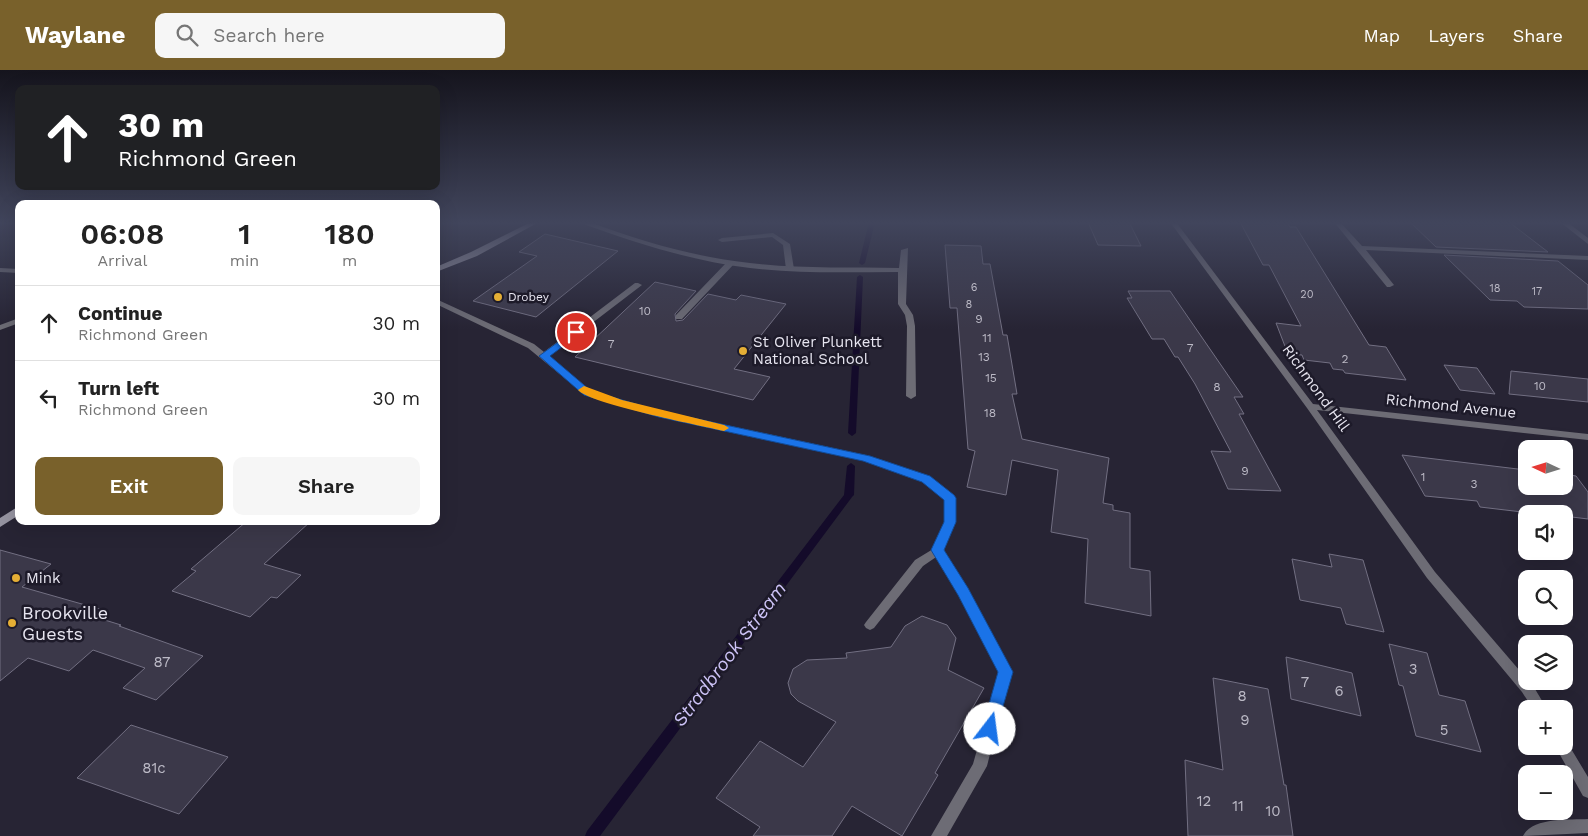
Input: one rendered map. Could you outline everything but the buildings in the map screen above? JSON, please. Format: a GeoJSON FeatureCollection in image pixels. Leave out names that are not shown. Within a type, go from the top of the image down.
{"type":"FeatureCollection","features":[{"type":"Feature","properties":{"kind":"main road"},"geometry":{"type":"LineString","coordinates":[[440,268],[465,258]]}},
{"type":"Feature","properties":{"kind":"main road"},"geometry":{"type":"LineString","coordinates":[[0,524],[15,513]]}},
{"type":"Feature","properties":{"kind":"street"},"geometry":{"type":"LineString","coordinates":[[704,258],[730,264],[790,268],[902,270]]}},
{"type":"Feature","properties":{"kind":"street"},"geometry":{"type":"LineString","coordinates":[[788,258],[790,268]]}},
{"type":"Feature","properties":{"kind":"street"},"geometry":{"type":"LineString","coordinates":[[904,258],[902,304],[909,315],[911,326],[911,396]]}},
{"type":"Feature","properties":{"kind":"street","name":"Richmond Hill"},"geometry":{"type":"LineString","coordinates":[[1200,258],[1310,406],[1431,575],[1527,688],[1534,700]]}},
{"type":"Feature","properties":{"kind":"street"},"geometry":{"type":"LineString","coordinates":[[1368,258],[1390,285]]}},
{"type":"Feature","properties":{"kind":"street"},"geometry":{"type":"LineString","coordinates":[[680,317],[730,264]]}},
{"type":"Feature","properties":{"kind":"street"},"geometry":{"type":"LineString","coordinates":[[0,270],[15,271]]}},
{"type":"Feature","properties":{"kind":"street"},"geometry":{"type":"LineString","coordinates":[[544,356],[638,285]]}},
{"type":"Feature","properties":{"kind":"street"},"geometry":{"type":"LineString","coordinates":[[440,303],[531,346],[588,393],[659,414],[866,458],[926,479],[950,498],[950,522],[938,550],[919,562],[870,625]]}},
{"type":"Feature","properties":{"kind":"street"},"geometry":{"type":"LineString","coordinates":[[0,328],[15,322]]}},
{"type":"Feature","properties":{"kind":"street","name":"Richmond Avenue"},"geometry":{"type":"LineString","coordinates":[[1310,406],[1588,437]]}},
{"type":"Feature","properties":{"kind":"street"},"geometry":{"type":"LineString","coordinates":[[938,550],[963,592],[1005,672],[980,766],[939,836]]}},
{"type":"Feature","properties":{"kind":"street"},"geometry":{"type":"LineString","coordinates":[[1567,755],[1588,791]]}},
{"type":"Feature","properties":{"kind":"street"},"geometry":{"type":"LineString","coordinates":[[1531,836],[1543,829],[1588,826]]}},
{"type":"Feature","properties":{"kind":"waterway","name":"Stradbrook Stream"},"geometry":{"type":"LineString","coordinates":[[862,263],[863,258]]}},
{"type":"Feature","properties":{"kind":"waterway","name":"Stradbrook Stream"},"geometry":{"type":"LineString","coordinates":[[852,433],[860,277]]}},
{"type":"Feature","properties":{"kind":"waterway","name":"Stradbrook Stream"},"geometry":{"type":"LineString","coordinates":[[592,836],[849,495],[851,466]]}},
{"type":"Feature","properties":{"kind":"slow traffic"},"geometry":{"type":"LineString","coordinates":[[584,390],[619,403],[659,414],[724,428]]}},
{"type":"Feature","properties":{"kind":"place","name":"Drobey"},"geometry":{"type":"Point","coordinates":[498,297]}},
{"type":"Feature","properties":{"kind":"place","name":"St Oliver Plunkett National School"},"geometry":{"type":"Point","coordinates":[743,351]}},
{"type":"Feature","properties":{"kind":"place","name":"Mink"},"geometry":{"type":"Point","coordinates":[16,578]}},
{"type":"Feature","properties":{"kind":"place","name":"Brookville Guests"},"geometry":{"type":"Point","coordinates":[12,623]}},
{"type":"Feature","properties":{"kind":"route"},"geometry":{"type":"LineString","coordinates":[[576,332],[544,356],[588,393],[659,414],[866,458],[926,479],[950,498],[950,522],[938,550],[963,592],[1005,672],[990,729]]}}]}
